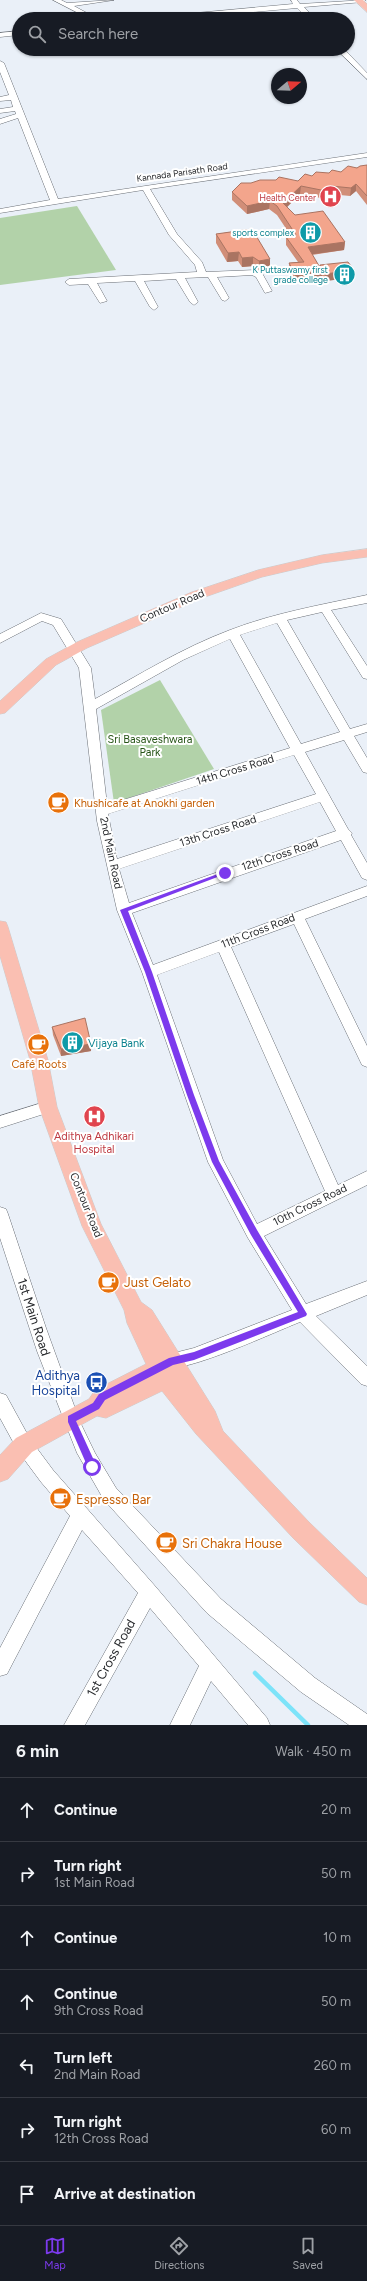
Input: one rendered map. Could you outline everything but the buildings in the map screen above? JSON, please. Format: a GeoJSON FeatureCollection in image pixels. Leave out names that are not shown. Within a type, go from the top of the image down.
{"type":"FeatureCollection","features":[{"type":"Feature","properties":{"kind":"main road"},"geometry":{"type":"LineString","coordinates":[[362,0],[367,9]]}},
{"type":"Feature","properties":{"kind":"main road","name":"Contour Road"},"geometry":{"type":"LineString","coordinates":[[0,709],[51,662],[75,649],[197,595],[258,574],[322,559],[367,553]]}},
{"type":"Feature","properties":{"kind":"main road","name":"Contour Road"},"geometry":{"type":"LineString","coordinates":[[0,927],[39,1060],[48,1107],[92,1226],[134,1310],[135,1323],[169,1370],[200,1425],[214,1437],[300,1530],[367,1594]]}},
{"type":"Feature","properties":{"kind":"main road"},"geometry":{"type":"LineString","coordinates":[[0,1471],[24,1445],[96,1406],[106,1408],[169,1370]]}},
{"type":"Feature","properties":{"kind":"street"},"geometry":{"type":"LineString","coordinates":[[56,0],[80,12]]}},
{"type":"Feature","properties":{"kind":"street"},"geometry":{"type":"LineString","coordinates":[[66,5],[112,0]]}},
{"type":"Feature","properties":{"kind":"street"},"geometry":{"type":"LineString","coordinates":[[211,12],[296,2],[362,0]]}},
{"type":"Feature","properties":{"kind":"street"},"geometry":{"type":"LineString","coordinates":[[296,2],[305,12]]}},
{"type":"Feature","properties":{"kind":"street"},"geometry":{"type":"LineString","coordinates":[[0,35],[12,34]]}},
{"type":"Feature","properties":{"kind":"street"},"geometry":{"type":"LineString","coordinates":[[347,56],[367,77]]}},
{"type":"Feature","properties":{"kind":"street"},"geometry":{"type":"LineString","coordinates":[[0,63],[3,79],[13,97],[55,202]]}},
{"type":"Feature","properties":{"kind":"street"},"geometry":{"type":"LineString","coordinates":[[0,99],[13,97]]}},
{"type":"Feature","properties":{"kind":"street"},"geometry":{"type":"LineString","coordinates":[[0,112],[19,112]]}},
{"type":"Feature","properties":{"kind":"street"},"geometry":{"type":"LineString","coordinates":[[0,122],[19,112]]}},
{"type":"Feature","properties":{"kind":"street","name":"Kannada Parisath Road"},"geometry":{"type":"LineString","coordinates":[[0,211],[145,187],[367,155]]}},
{"type":"Feature","properties":{"kind":"street"},"geometry":{"type":"LineString","coordinates":[[145,187],[173,235],[183,248],[199,264],[225,298]]}},
{"type":"Feature","properties":{"kind":"street"},"geometry":{"type":"LineString","coordinates":[[69,282],[257,273],[268,291]]}},
{"type":"Feature","properties":{"kind":"street"},"geometry":{"type":"LineString","coordinates":[[179,276],[194,302]]}},
{"type":"Feature","properties":{"kind":"street"},"geometry":{"type":"LineString","coordinates":[[138,278],[154,307]]}},
{"type":"Feature","properties":{"kind":"street"},"geometry":{"type":"LineString","coordinates":[[91,280],[102,301]]}},
{"type":"Feature","properties":{"kind":"street"},"geometry":{"type":"LineString","coordinates":[[90,707],[197,649],[234,633],[280,618],[367,599]]}},
{"type":"Feature","properties":{"kind":"street"},"geometry":{"type":"LineString","coordinates":[[324,608],[367,675]]}},
{"type":"Feature","properties":{"kind":"street","name":"2nd Main Road"},"geometry":{"type":"LineString","coordinates":[[0,639],[41,617],[57,622],[75,649],[85,668],[102,811],[112,866],[124,910],[149,972],[190,1095],[216,1162],[254,1232],[303,1314],[367,1378]]}},
{"type":"Feature","properties":{"kind":"street"},"geometry":{"type":"LineString","coordinates":[[280,618],[367,769]]}},
{"type":"Feature","properties":{"kind":"street"},"geometry":{"type":"LineString","coordinates":[[234,633],[298,750],[346,833],[367,874]]}},
{"type":"Feature","properties":{"kind":"street","name":"14th Cross Road"},"geometry":{"type":"LineString","coordinates":[[102,811],[367,728]]}},
{"type":"Feature","properties":{"kind":"street","name":"13th Cross Road"},"geometry":{"type":"LineString","coordinates":[[112,866],[325,796]]}},
{"type":"Feature","properties":{"kind":"street","name":"12th Cross Road"},"geometry":{"type":"LineString","coordinates":[[124,910],[346,833]]}},
{"type":"Feature","properties":{"kind":"street","name":"11th Cross Road"},"geometry":{"type":"LineString","coordinates":[[149,972],[367,891]]}},
{"type":"Feature","properties":{"kind":"street"},"geometry":{"type":"LineString","coordinates":[[297,916],[367,1062]]}},
{"type":"Feature","properties":{"kind":"street"},"geometry":{"type":"LineString","coordinates":[[223,945],[334,1194]]}},
{"type":"Feature","properties":{"kind":"street"},"geometry":{"type":"LineString","coordinates":[[0,1122],[48,1107]]}},
{"type":"Feature","properties":{"kind":"street","name":"10th Cross Road"},"geometry":{"type":"LineString","coordinates":[[254,1232],[367,1178]]}},
{"type":"Feature","properties":{"kind":"street","name":"1st Main Road"},"geometry":{"type":"LineString","coordinates":[[0,1214],[44,1349],[71,1419],[92,1467],[110,1494],[214,1606],[308,1685],[366,1725]]}},
{"type":"Feature","properties":{"kind":"street"},"geometry":{"type":"LineString","coordinates":[[169,1370],[194,1356],[367,1288]]}},
{"type":"Feature","properties":{"kind":"street"},"geometry":{"type":"LineString","coordinates":[[0,1401],[24,1445],[80,1516],[149,1592],[260,1725]]}},
{"type":"Feature","properties":{"kind":"street"},"geometry":{"type":"LineString","coordinates":[[0,1667],[80,1516]]}},
{"type":"Feature","properties":{"kind":"street","name":"1st Cross Road"},"geometry":{"type":"LineString","coordinates":[[74,1725],[149,1592]]}},
{"type":"Feature","properties":{"kind":"street"},"geometry":{"type":"LineString","coordinates":[[180,1725],[209,1665]]}},
{"type":"Feature","properties":{"kind":"green space"},"geometry":{"type":"Polygon","coordinates":[[[77,206],[116,270],[0,285],[0,218],[77,206]]]}},
{"type":"Feature","properties":{"kind":"green space","name":"Sri Basaveshwara Park"},"geometry":{"type":"Polygon","coordinates":[[[160,680],[214,769],[114,803],[101,710],[160,680]]]}},
{"type":"Feature","properties":{"kind":"waterway"},"geometry":{"type":"LineString","coordinates":[[255,1673],[308,1725]]}},
{"type":"Feature","properties":{"kind":"place","name":"Health Center"},"geometry":{"type":"Point","coordinates":[331,197]}},
{"type":"Feature","properties":{"kind":"place","name":"sports complex"},"geometry":{"type":"Point","coordinates":[310,232]}},
{"type":"Feature","properties":{"kind":"place","name":"K Puttaswamy first grade college"},"geometry":{"type":"Point","coordinates":[344,274]}},
{"type":"Feature","properties":{"kind":"place","name":"Khushicafe at Anokhi garden"},"geometry":{"type":"Point","coordinates":[59,803]}},
{"type":"Feature","properties":{"kind":"place","name":"Vijaya Bank"},"geometry":{"type":"Point","coordinates":[73,1043]}},
{"type":"Feature","properties":{"kind":"place","name":"Café Roots"},"geometry":{"type":"Point","coordinates":[39,1044]}},
{"type":"Feature","properties":{"kind":"place","name":"Adithya Adhikari Hospital"},"geometry":{"type":"Point","coordinates":[94,1116]}},
{"type":"Feature","properties":{"kind":"place","name":"Just Gelato"},"geometry":{"type":"Point","coordinates":[109,1282]}},
{"type":"Feature","properties":{"kind":"place","name":"Adithya Hospital"},"geometry":{"type":"Point","coordinates":[96,1382]}},
{"type":"Feature","properties":{"kind":"place","name":"Espresso Bar"},"geometry":{"type":"Point","coordinates":[60,1499]}},
{"type":"Feature","properties":{"kind":"place","name":"Sri Chakra House"},"geometry":{"type":"Point","coordinates":[166,1543]}},
{"type":"Feature","properties":{"kind":"route"},"geometry":{"type":"LineString","coordinates":[[92,1467],[71,1419],[96,1406],[102,1397],[172,1361],[194,1356],[303,1314],[254,1232],[216,1162],[190,1095],[149,972],[124,910],[225,873]]}}]}
